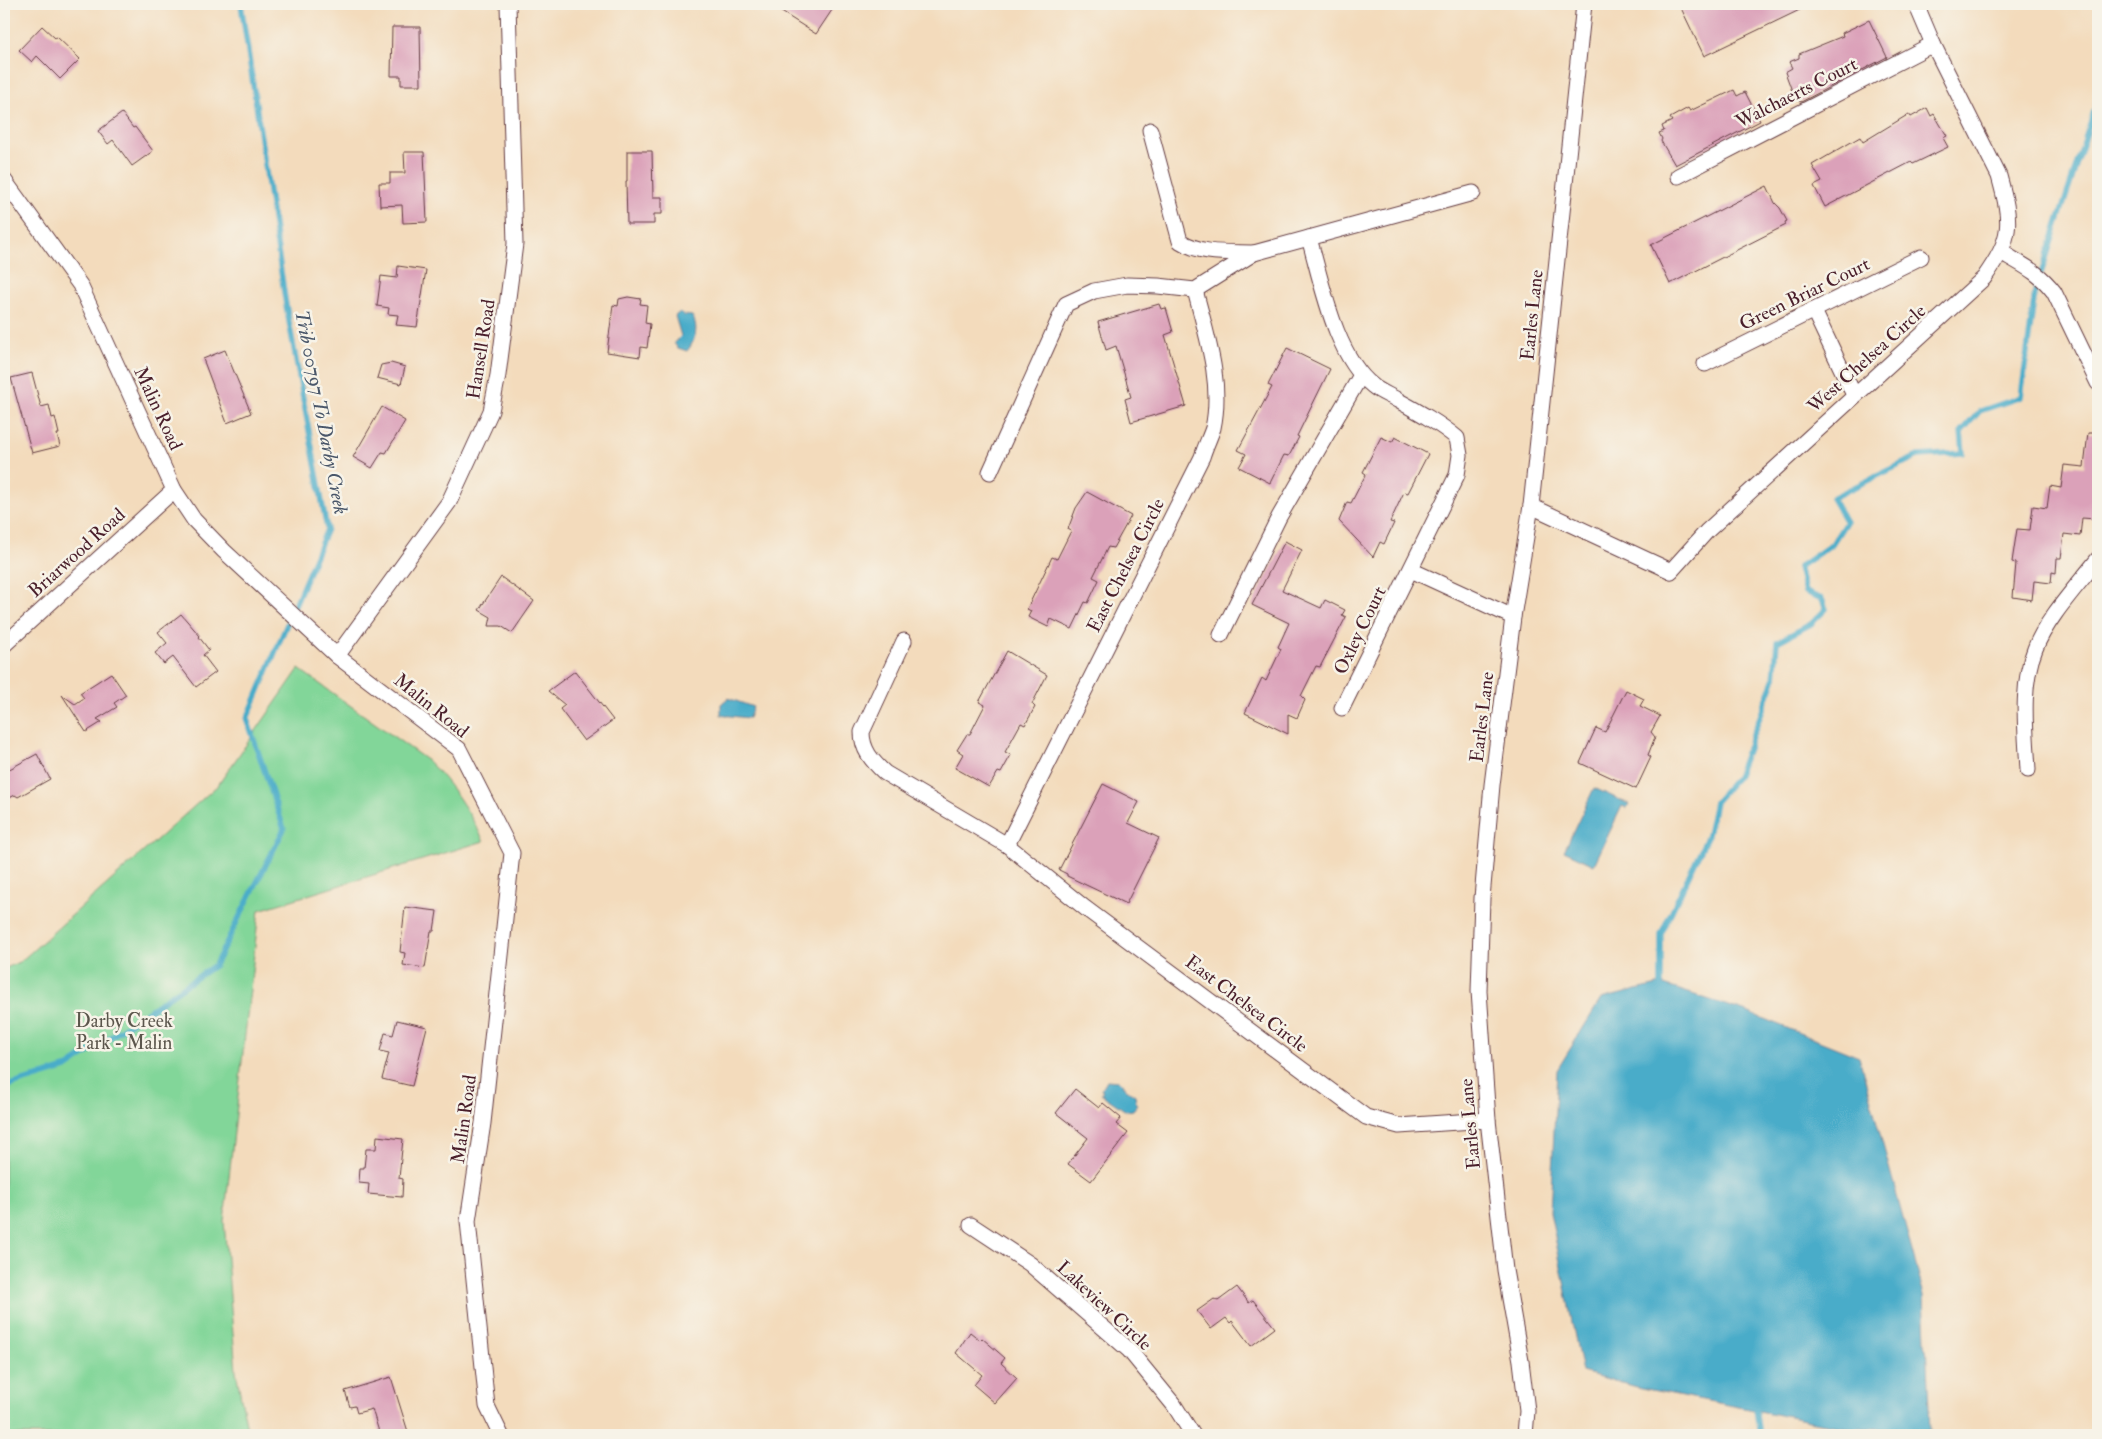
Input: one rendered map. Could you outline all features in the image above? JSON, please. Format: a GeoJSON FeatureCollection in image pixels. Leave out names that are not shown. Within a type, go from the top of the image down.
{"type":"FeatureCollection","features":[{"type":"Feature","properties":{"kind":"street","name":"Hansell Road"},"geometry":{"type":"LineString","coordinates":[[337,656],[449,502],[490,411],[498,375],[515,244],[508,4]]}},
{"type":"Feature","properties":{"kind":"street","name":"Earles Lane"},"geometry":{"type":"LineString","coordinates":[[1526,1435],[1527,1411],[1521,1361],[1506,1270],[1488,1120],[1479,991],[1482,898],[1492,785],[1513,617],[1531,506],[1584,4]]}},
{"type":"Feature","properties":{"kind":"street","name":"West Chelsea Circle"},"geometry":{"type":"LineString","coordinates":[[1531,506],[1672,570],[1707,531],[1984,278],[2008,236],[2008,210],[1999,176],[1933,44],[1916,4]]}},
{"type":"Feature","properties":{"kind":"street","name":"Walchaerts Court"},"geometry":{"type":"LineString","coordinates":[[1678,176],[1933,44]]}},
{"type":"Feature","properties":{"kind":"street"},"geometry":{"type":"LineString","coordinates":[[1150,130],[1180,241],[1191,248],[1204,252],[1254,254]]}},
{"type":"Feature","properties":{"kind":"street","name":"Malin Road"},"geometry":{"type":"LineString","coordinates":[[4,180],[80,285],[174,490],[194,520],[224,551],[337,656],[458,749],[512,853],[484,1123],[468,1221],[487,1406],[501,1435]]}},
{"type":"Feature","properties":{"kind":"street"},"geometry":{"type":"LineString","coordinates":[[990,472],[1066,304],[1094,291],[1127,285],[1195,290],[1254,254],[1473,192]]}},
{"type":"Feature","properties":{"kind":"street"},"geometry":{"type":"LineString","coordinates":[[1309,238],[1336,330],[1346,354],[1361,375],[1373,387],[1439,423],[1457,438],[1460,455],[1457,475],[1411,570],[1513,617]]}},
{"type":"Feature","properties":{"kind":"street"},"geometry":{"type":"LineString","coordinates":[[2000,252],[2034,270],[2054,292],[2098,383]]}},
{"type":"Feature","properties":{"kind":"street","name":"Green Briar Court"},"geometry":{"type":"LineString","coordinates":[[1705,364],[1814,312],[1921,257]]}},
{"type":"Feature","properties":{"kind":"street","name":"East Chelsea Circle"},"geometry":{"type":"LineString","coordinates":[[1007,845],[1197,466],[1212,429],[1216,406],[1213,363],[1195,290]]}},
{"type":"Feature","properties":{"kind":"street"},"geometry":{"type":"LineString","coordinates":[[1814,312],[1854,395]]}},
{"type":"Feature","properties":{"kind":"street"},"geometry":{"type":"LineString","coordinates":[[1221,635],[1279,517],[1361,375]]}},
{"type":"Feature","properties":{"kind":"street","name":"Briarwood Road"},"geometry":{"type":"LineString","coordinates":[[4,644],[174,490]]}},
{"type":"Feature","properties":{"kind":"street"},"geometry":{"type":"LineString","coordinates":[[2028,770],[2025,727],[2027,683],[2035,648],[2053,618],[2098,558]]}},
{"type":"Feature","properties":{"kind":"street","name":"Oxley Court"},"geometry":{"type":"LineString","coordinates":[[1342,708],[1411,570]]}},
{"type":"Feature","properties":{"kind":"street","name":"East Chelsea Circle"},"geometry":{"type":"LineString","coordinates":[[904,640],[862,732],[862,744],[874,763],[885,773],[1007,845],[1085,908],[1366,1117],[1399,1126],[1488,1120]]}},
{"type":"Feature","properties":{"kind":"street","name":"Lakeview Circle"},"geometry":{"type":"LineString","coordinates":[[971,1225],[1030,1264],[1129,1350],[1174,1404],[1193,1435]]}},
{"type":"Feature","properties":{"kind":"green space","name":"Darby Creek Park - Malin"},"geometry":{"type":"Polygon","coordinates":[[[299,669],[428,761],[459,799],[484,841],[259,910],[224,1221],[236,1371],[248,1435],[4,1435],[4,969],[21,961],[218,785],[299,669]]]}},
{"type":"Feature","properties":{"kind":"water"},"geometry":{"type":"Polygon","coordinates":[[[680,312],[683,315],[692,316],[696,325],[694,340],[687,351],[678,348],[674,343],[681,336],[675,316],[680,312]]]}},
{"type":"Feature","properties":{"kind":"water"},"geometry":{"type":"Polygon","coordinates":[[[728,698],[753,707],[749,718],[721,715],[721,704],[728,698]]]}},
{"type":"Feature","properties":{"kind":"water"},"geometry":{"type":"Polygon","coordinates":[[[1594,788],[1629,804],[1627,808],[1622,806],[1594,865],[1564,851],[1594,788]]]}},
{"type":"Feature","properties":{"kind":"water"},"geometry":{"type":"Polygon","coordinates":[[[1661,984],[1747,1012],[1859,1057],[1924,1295],[1930,1431],[1841,1427],[1636,1387],[1582,1372],[1550,1212],[1557,1070],[1601,999],[1661,984]]]}},
{"type":"Feature","properties":{"kind":"water"},"geometry":{"type":"Polygon","coordinates":[[[1107,1080],[1118,1081],[1135,1095],[1138,1104],[1133,1110],[1126,1111],[1101,1094],[1103,1091],[1101,1090],[1107,1080]]]}},
{"type":"Feature","properties":{"kind":"building"},"geometry":{"type":"Polygon","coordinates":[[[769,4],[836,4],[816,34],[769,4]]]}},
{"type":"Feature","properties":{"kind":"building"},"geometry":{"type":"Polygon","coordinates":[[[1691,4],[1812,4],[1704,56],[1681,8],[1691,4]]]}},
{"type":"Feature","properties":{"kind":"building"},"geometry":{"type":"Polygon","coordinates":[[[1869,20],[1887,57],[1801,102],[1795,99],[1785,72],[1792,68],[1789,62],[1799,58],[1799,54],[1843,36],[1842,33],[1869,20]]]}},
{"type":"Feature","properties":{"kind":"building"},"geometry":{"type":"Polygon","coordinates":[[[42,26],[55,38],[57,37],[80,59],[60,79],[37,56],[32,62],[19,50],[42,26]]]}},
{"type":"Feature","properties":{"kind":"building"},"geometry":{"type":"Polygon","coordinates":[[[392,27],[420,27],[421,85],[401,85],[401,76],[391,76],[392,27]]]}},
{"type":"Feature","properties":{"kind":"building"},"geometry":{"type":"Polygon","coordinates":[[[1734,90],[1737,96],[1745,92],[1760,121],[1675,165],[1661,141],[1659,133],[1664,131],[1662,126],[1672,121],[1670,118],[1688,108],[1690,111],[1734,90]]]}},
{"type":"Feature","properties":{"kind":"building"},"geometry":{"type":"Polygon","coordinates":[[[1927,108],[1931,116],[1934,114],[1947,136],[1943,138],[1948,147],[1913,164],[1911,162],[1825,207],[1814,186],[1822,182],[1812,165],[1860,137],[1863,142],[1909,114],[1911,117],[1927,108]]]}},
{"type":"Feature","properties":{"kind":"building"},"geometry":{"type":"Polygon","coordinates":[[[122,113],[153,151],[132,166],[113,140],[108,144],[98,131],[122,113]]]}},
{"type":"Feature","properties":{"kind":"building"},"geometry":{"type":"Polygon","coordinates":[[[627,151],[652,151],[653,197],[662,197],[662,214],[654,214],[654,224],[627,224],[627,151]]]}},
{"type":"Feature","properties":{"kind":"building"},"geometry":{"type":"Polygon","coordinates":[[[404,152],[424,152],[427,222],[403,223],[402,205],[380,206],[379,183],[390,183],[390,173],[405,173],[404,152]]]}},
{"type":"Feature","properties":{"kind":"building"},"geometry":{"type":"Polygon","coordinates":[[[1767,186],[1787,221],[1785,222],[1786,225],[1670,284],[1651,245],[1767,186]]]}},
{"type":"Feature","properties":{"kind":"building"},"geometry":{"type":"Polygon","coordinates":[[[398,266],[426,270],[417,327],[396,325],[398,315],[388,314],[389,308],[377,306],[381,276],[397,278],[398,266]]]}},
{"type":"Feature","properties":{"kind":"building"},"geometry":{"type":"Polygon","coordinates":[[[628,297],[641,299],[640,304],[647,305],[645,323],[650,324],[647,348],[641,347],[640,357],[607,352],[613,305],[618,306],[619,299],[628,297]]]}},
{"type":"Feature","properties":{"kind":"building"},"geometry":{"type":"Polygon","coordinates":[[[1159,304],[1161,309],[1166,308],[1173,332],[1165,335],[1186,406],[1131,422],[1125,399],[1131,397],[1116,346],[1106,350],[1098,322],[1159,304]]]}},
{"type":"Feature","properties":{"kind":"building"},"geometry":{"type":"Polygon","coordinates":[[[1287,348],[1330,369],[1289,456],[1284,455],[1270,483],[1239,467],[1246,454],[1238,450],[1272,387],[1268,385],[1287,348]]]}},
{"type":"Feature","properties":{"kind":"building"},"geometry":{"type":"Polygon","coordinates":[[[225,350],[251,413],[227,423],[203,359],[225,350]]]}},
{"type":"Feature","properties":{"kind":"building"},"geometry":{"type":"Polygon","coordinates":[[[391,363],[405,367],[401,384],[377,378],[381,365],[391,363]]]}},
{"type":"Feature","properties":{"kind":"building"},"geometry":{"type":"Polygon","coordinates":[[[32,373],[41,407],[49,405],[52,418],[55,417],[60,446],[32,453],[11,378],[32,373]]]}},
{"type":"Feature","properties":{"kind":"building"},"geometry":{"type":"Polygon","coordinates":[[[382,407],[405,421],[386,453],[382,452],[372,468],[353,457],[382,407]]]}},
{"type":"Feature","properties":{"kind":"building"},"geometry":{"type":"Polygon","coordinates":[[[2088,433],[2098,433],[2098,505],[2096,519],[2082,518],[2080,536],[2064,534],[2061,558],[2057,558],[2056,573],[2052,572],[2051,583],[2034,581],[2032,600],[2013,597],[2016,563],[2012,562],[2017,529],[2030,530],[2033,506],[2047,508],[2050,486],[2061,488],[2064,465],[2084,467],[2088,433]]]}},
{"type":"Feature","properties":{"kind":"building"},"geometry":{"type":"Polygon","coordinates":[[[1381,437],[1392,442],[1395,437],[1428,454],[1408,493],[1404,492],[1390,522],[1394,523],[1384,544],[1380,542],[1373,557],[1339,521],[1347,502],[1351,503],[1366,474],[1363,472],[1381,437]]]}},
{"type":"Feature","properties":{"kind":"building"},"geometry":{"type":"Polygon","coordinates":[[[1087,492],[1131,516],[1113,548],[1108,547],[1093,577],[1099,580],[1088,603],[1085,602],[1072,629],[1051,619],[1048,627],[1028,617],[1031,611],[1027,609],[1052,557],[1057,559],[1071,531],[1068,529],[1076,508],[1087,492]]]}},
{"type":"Feature","properties":{"kind":"building"},"geometry":{"type":"Polygon","coordinates":[[[1285,541],[1302,550],[1282,590],[1321,608],[1325,600],[1345,610],[1342,615],[1346,617],[1320,667],[1316,666],[1301,696],[1305,700],[1297,718],[1288,714],[1288,734],[1245,713],[1262,678],[1266,681],[1281,649],[1278,647],[1289,623],[1252,605],[1285,541]]]}},
{"type":"Feature","properties":{"kind":"building"},"geometry":{"type":"Polygon","coordinates":[[[501,577],[534,601],[512,633],[501,626],[489,626],[491,617],[479,610],[501,577]]]}},
{"type":"Feature","properties":{"kind":"building"},"geometry":{"type":"Polygon","coordinates":[[[181,614],[209,650],[203,655],[216,672],[196,687],[173,657],[164,664],[155,653],[167,643],[158,632],[181,614]]]}},
{"type":"Feature","properties":{"kind":"building"},"geometry":{"type":"Polygon","coordinates":[[[1007,651],[1047,675],[1032,704],[1035,707],[1025,725],[1021,723],[1005,752],[1011,755],[1001,773],[998,772],[989,787],[955,768],[963,754],[957,750],[967,734],[970,734],[985,705],[979,702],[1007,651]]]}},
{"type":"Feature","properties":{"kind":"building"},"geometry":{"type":"Polygon","coordinates":[[[575,671],[613,720],[584,741],[560,709],[565,705],[548,691],[575,671]]]}},
{"type":"Feature","properties":{"kind":"building"},"geometry":{"type":"Polygon","coordinates":[[[111,673],[126,695],[114,703],[117,707],[97,719],[102,722],[86,732],[62,695],[75,704],[84,698],[80,693],[111,673]]]}},
{"type":"Feature","properties":{"kind":"building"},"geometry":{"type":"Polygon","coordinates":[[[1626,690],[1644,699],[1640,706],[1660,716],[1651,732],[1655,737],[1648,755],[1651,757],[1636,789],[1580,763],[1596,728],[1605,732],[1626,690]]]}},
{"type":"Feature","properties":{"kind":"building"},"geometry":{"type":"Polygon","coordinates":[[[37,754],[50,779],[18,797],[15,795],[4,801],[4,772],[37,754]]]}},
{"type":"Feature","properties":{"kind":"building"},"geometry":{"type":"Polygon","coordinates":[[[1103,784],[1139,802],[1128,823],[1159,838],[1126,904],[1067,876],[1067,874],[1059,870],[1103,784]]]}},
{"type":"Feature","properties":{"kind":"building"},"geometry":{"type":"Polygon","coordinates":[[[405,907],[437,911],[434,931],[431,931],[425,968],[403,965],[405,953],[400,952],[405,907]]]}},
{"type":"Feature","properties":{"kind":"building"},"geometry":{"type":"Polygon","coordinates":[[[397,1020],[427,1027],[412,1086],[382,1079],[389,1053],[380,1051],[385,1033],[393,1035],[397,1020]]]}},
{"type":"Feature","properties":{"kind":"building"},"geometry":{"type":"Polygon","coordinates":[[[1075,1089],[1099,1108],[1103,1103],[1121,1118],[1116,1124],[1128,1133],[1091,1181],[1068,1164],[1088,1138],[1056,1113],[1075,1089]]]}},
{"type":"Feature","properties":{"kind":"building"},"geometry":{"type":"Polygon","coordinates":[[[377,1136],[403,1139],[399,1178],[403,1179],[402,1197],[368,1194],[369,1184],[359,1183],[360,1168],[364,1168],[366,1149],[376,1149],[377,1136]]]}},
{"type":"Feature","properties":{"kind":"building"},"geometry":{"type":"Polygon","coordinates":[[[1237,1287],[1249,1303],[1253,1300],[1275,1328],[1251,1346],[1232,1321],[1230,1323],[1226,1318],[1211,1329],[1197,1311],[1214,1299],[1218,1301],[1237,1287]]]}},
{"type":"Feature","properties":{"kind":"building"},"geometry":{"type":"Polygon","coordinates":[[[970,1332],[980,1340],[982,1338],[1005,1358],[1001,1363],[1017,1378],[995,1403],[974,1385],[982,1375],[956,1353],[970,1332]]]}},
{"type":"Feature","properties":{"kind":"building"},"geometry":{"type":"Polygon","coordinates":[[[391,1377],[409,1435],[380,1435],[372,1409],[357,1413],[355,1406],[350,1407],[345,1391],[391,1377]]]}},
{"type":"Feature","properties":{"kind":"waterway","name":"Trib 00797 To Darby Creek"},"geometry":{"type":"LineString","coordinates":[[4,1087],[66,1068],[215,965],[284,829],[247,719],[327,529],[286,305],[241,4]]}},
{"type":"Feature","properties":{"kind":"waterway"},"geometry":{"type":"LineString","coordinates":[[1661,984],[1661,934],[1708,835],[1715,802],[1737,777],[1774,680],[1777,642],[1811,624],[1826,609],[1822,599],[1805,592],[1799,567],[1832,544],[1846,522],[1832,498],[1918,456],[1963,453],[1961,432],[1980,411],[2021,397],[2035,292],[2098,99]]}},
{"type":"Feature","properties":{"kind":"waterway"},"geometry":{"type":"LineString","coordinates":[[1756,1409],[1760,1435]]}}]}
